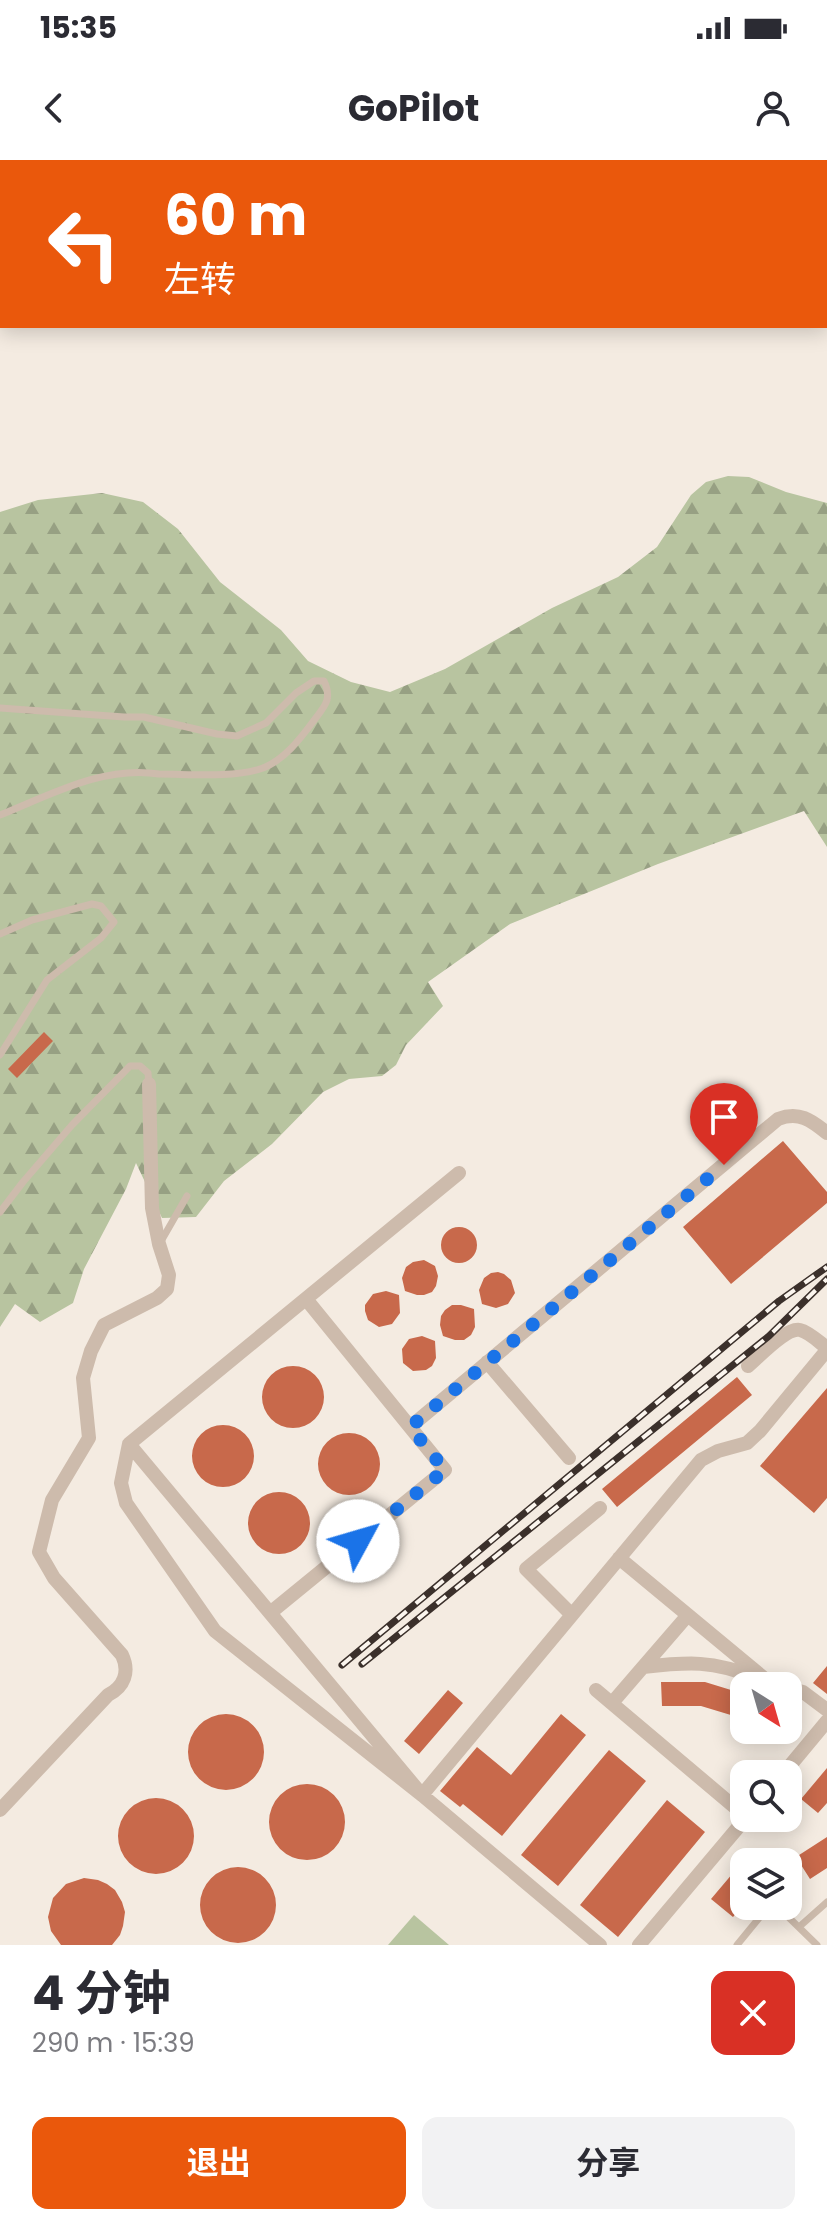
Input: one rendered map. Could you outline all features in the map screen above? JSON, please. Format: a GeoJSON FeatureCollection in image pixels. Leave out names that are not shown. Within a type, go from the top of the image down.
{"type":"FeatureCollection","features":[{"type":"Feature","properties":{"kind":"street"},"geometry":{"type":"LineString","coordinates":[[0,1810],[108,1695],[121,1686],[125,1678],[126,1662],[122,1655],[54,1578],[39,1552],[52,1500],[89,1438],[83,1378],[91,1351],[104,1325],[157,1298],[167,1289],[169,1275],[152,1208],[149,1084]]}},
{"type":"Feature","properties":{"kind":"street"},"geometry":{"type":"LineString","coordinates":[[410,1427],[778,1119],[804,1117],[827,1133]]}},
{"type":"Feature","properties":{"kind":"street"},"geometry":{"type":"LineString","coordinates":[[459,1173],[129,1444],[121,1483],[126,1503],[215,1631],[422,1795],[600,1945]]}},
{"type":"Feature","properties":{"kind":"street"},"geometry":{"type":"LineString","coordinates":[[270,1613],[445,1470],[306,1299]]}},
{"type":"Feature","properties":{"kind":"street"},"geometry":{"type":"LineString","coordinates":[[422,1795],[701,1460],[718,1451],[747,1443],[827,1349],[805,1332],[794,1330],[784,1334],[748,1366]]}},
{"type":"Feature","properties":{"kind":"street"},"geometry":{"type":"LineString","coordinates":[[487,1362],[569,1458]]}},
{"type":"Feature","properties":{"kind":"street"},"geometry":{"type":"LineString","coordinates":[[129,1444],[422,1795]]}},
{"type":"Feature","properties":{"kind":"street"},"geometry":{"type":"LineString","coordinates":[[572,1615],[526,1569],[600,1508]]}},
{"type":"Feature","properties":{"kind":"street"},"geometry":{"type":"LineString","coordinates":[[619,1558],[760,1672]]}},
{"type":"Feature","properties":{"kind":"street"},"geometry":{"type":"LineString","coordinates":[[612,1703],[688,1615]]}},
{"type":"Feature","properties":{"kind":"street"},"geometry":{"type":"LineString","coordinates":[[643,1667],[687,1662],[731,1667],[744,1672]]}},
{"type":"Feature","properties":{"kind":"street"},"geometry":{"type":"LineString","coordinates":[[596,1690],[730,1803]]}},
{"type":"Feature","properties":{"kind":"street"},"geometry":{"type":"LineString","coordinates":[[802,1692],[827,1710]]}},
{"type":"Feature","properties":{"kind":"street"},"geometry":{"type":"LineString","coordinates":[[795,1760],[827,1721]]}},
{"type":"Feature","properties":{"kind":"street"},"geometry":{"type":"LineString","coordinates":[[639,1945],[732,1832]]}},
{"type":"Feature","properties":{"kind":"lane"},"geometry":{"type":"LineString","coordinates":[[0,708],[144,717],[237,736],[266,723],[296,693],[314,681],[324,681],[329,690],[328,701],[302,736],[286,752],[259,769],[239,773],[101,775],[0,815]]}},
{"type":"Feature","properties":{"kind":"lane"},"geometry":{"type":"LineString","coordinates":[[0,934],[32,920],[92,904],[101,906],[114,922],[101,938],[47,980],[0,1055]]}},
{"type":"Feature","properties":{"kind":"lane"},"geometry":{"type":"LineString","coordinates":[[0,1212],[72,1125],[130,1066],[140,1066],[148,1073],[149,1084]]}},
{"type":"Feature","properties":{"kind":"lane"},"geometry":{"type":"LineString","coordinates":[[159,1244],[187,1196]]}},
{"type":"Feature","properties":{"kind":"lane"},"geometry":{"type":"LineString","coordinates":[[799,1927],[827,1902]]}},
{"type":"Feature","properties":{"kind":"lane"},"geometry":{"type":"LineString","coordinates":[[737,1945],[758,1920]]}},
{"type":"Feature","properties":{"kind":"lane"},"geometry":{"type":"LineString","coordinates":[[792,1920],[817,1945]]}},
{"type":"Feature","properties":{"kind":"green space"},"geometry":{"type":"Polygon","coordinates":[[[728,476],[749,477],[786,492],[827,503],[827,847],[804,811],[658,864],[510,924],[428,982],[443,1006],[406,1045],[396,1065],[382,1076],[349,1079],[323,1092],[272,1144],[224,1181],[196,1217],[162,1218],[136,1163],[126,1189],[84,1269],[73,1303],[40,1322],[15,1304],[0,1327],[0,512],[38,500],[102,493],[143,502],[178,529],[220,582],[281,630],[308,661],[351,682],[390,692],[445,669],[552,608],[618,577],[657,547],[691,495],[706,482],[728,476]]]}},
{"type":"Feature","properties":{"kind":"green space"},"geometry":{"type":"Polygon","coordinates":[[[414,1915],[449,1945],[388,1945],[414,1915]]]}},
{"type":"Feature","properties":{"kind":"building"},"geometry":{"type":"Polygon","coordinates":[[[44,1032],[53,1041],[17,1078],[8,1069],[44,1032]]]}},
{"type":"Feature","properties":{"kind":"building"},"geometry":{"type":"Polygon","coordinates":[[[783,1141],[827,1192],[827,1203],[731,1284],[683,1227],[783,1141]]]}},
{"type":"Feature","properties":{"kind":"building"},"geometry":{"type":"Polygon","coordinates":[[[459,1227],[472,1232],[477,1245],[472,1258],[459,1263],[446,1258],[441,1245],[446,1232],[459,1227]]]}},
{"type":"Feature","properties":{"kind":"building"},"geometry":{"type":"Polygon","coordinates":[[[424,1260],[435,1266],[438,1276],[436,1286],[424,1295],[405,1291],[402,1278],[406,1267],[424,1260]]]}},
{"type":"Feature","properties":{"kind":"building"},"geometry":{"type":"Polygon","coordinates":[[[498,1272],[511,1280],[515,1293],[508,1304],[496,1308],[482,1304],[479,1290],[484,1278],[498,1272]]]}},
{"type":"Feature","properties":{"kind":"building"},"geometry":{"type":"Polygon","coordinates":[[[386,1291],[399,1295],[400,1313],[392,1324],[379,1327],[368,1320],[365,1305],[373,1294],[386,1291]]]}},
{"type":"Feature","properties":{"kind":"building"},"geometry":{"type":"Polygon","coordinates":[[[452,1305],[474,1309],[475,1327],[464,1340],[443,1336],[441,1316],[452,1305]]]}},
{"type":"Feature","properties":{"kind":"building"},"geometry":{"type":"Polygon","coordinates":[[[422,1336],[435,1341],[436,1358],[426,1370],[413,1371],[403,1363],[402,1349],[409,1339],[422,1336]]]}},
{"type":"Feature","properties":{"kind":"building"},"geometry":{"type":"Polygon","coordinates":[[[293,1366],[315,1375],[324,1397],[315,1419],[293,1428],[271,1419],[262,1397],[271,1375],[293,1366]]]}},
{"type":"Feature","properties":{"kind":"building"},"geometry":{"type":"Polygon","coordinates":[[[737,1377],[752,1395],[617,1507],[602,1489],[737,1377]]]}},
{"type":"Feature","properties":{"kind":"building"},"geometry":{"type":"Polygon","coordinates":[[[827,1388],[827,1498],[814,1513],[760,1466],[827,1388]]]}},
{"type":"Feature","properties":{"kind":"building"},"geometry":{"type":"Polygon","coordinates":[[[223,1425],[245,1434],[254,1456],[245,1478],[223,1487],[201,1478],[192,1456],[201,1434],[223,1425]]]}},
{"type":"Feature","properties":{"kind":"building"},"geometry":{"type":"Polygon","coordinates":[[[349,1433],[371,1442],[380,1464],[371,1486],[349,1495],[327,1486],[318,1464],[327,1442],[349,1433]]]}},
{"type":"Feature","properties":{"kind":"building"},"geometry":{"type":"Polygon","coordinates":[[[279,1492],[301,1501],[310,1523],[301,1545],[279,1554],[257,1545],[248,1523],[257,1501],[279,1492]]]}},
{"type":"Feature","properties":{"kind":"building"},"geometry":{"type":"Polygon","coordinates":[[[827,1666],[827,1694],[813,1683],[827,1666]]]}},
{"type":"Feature","properties":{"kind":"building"},"geometry":{"type":"Polygon","coordinates":[[[661,1682],[705,1682],[730,1690],[730,1715],[701,1706],[662,1706],[661,1682]]]}},
{"type":"Feature","properties":{"kind":"building"},"geometry":{"type":"Polygon","coordinates":[[[448,1690],[463,1703],[419,1754],[404,1741],[448,1690]]]}},
{"type":"Feature","properties":{"kind":"building"},"geometry":{"type":"Polygon","coordinates":[[[226,1714],[241,1717],[253,1725],[261,1737],[264,1752],[261,1767],[253,1779],[241,1787],[226,1790],[211,1787],[199,1779],[191,1767],[188,1752],[191,1737],[199,1725],[211,1717],[226,1714]]]}},
{"type":"Feature","properties":{"kind":"building"},"geometry":{"type":"Polygon","coordinates":[[[561,1714],[586,1735],[502,1836],[463,1804],[460,1807],[440,1791],[477,1747],[511,1775],[561,1714]]]}},
{"type":"Feature","properties":{"kind":"building"},"geometry":{"type":"Polygon","coordinates":[[[609,1750],[646,1781],[558,1886],[521,1855],[609,1750]]]}},
{"type":"Feature","properties":{"kind":"building"},"geometry":{"type":"Polygon","coordinates":[[[827,1768],[827,1803],[818,1813],[802,1798],[827,1768]]]}},
{"type":"Feature","properties":{"kind":"building"},"geometry":{"type":"Polygon","coordinates":[[[307,1784],[322,1787],[334,1795],[342,1807],[345,1822],[342,1837],[334,1849],[322,1857],[307,1860],[292,1857],[280,1849],[272,1837],[269,1822],[272,1807],[280,1795],[292,1787],[307,1784]]]}},
{"type":"Feature","properties":{"kind":"building"},"geometry":{"type":"Polygon","coordinates":[[[156,1798],[171,1801],[183,1809],[191,1821],[194,1836],[191,1851],[183,1863],[171,1871],[156,1874],[141,1871],[129,1863],[121,1851],[118,1836],[121,1821],[129,1809],[141,1801],[156,1798]]]}},
{"type":"Feature","properties":{"kind":"building"},"geometry":{"type":"Polygon","coordinates":[[[667,1800],[705,1832],[618,1937],[580,1905],[667,1800]]]}},
{"type":"Feature","properties":{"kind":"building"},"geometry":{"type":"Polygon","coordinates":[[[827,1837],[827,1868],[810,1879],[802,1866],[802,1853],[827,1837]]]}},
{"type":"Feature","properties":{"kind":"building"},"geometry":{"type":"Polygon","coordinates":[[[238,1867],[253,1870],[265,1878],[273,1890],[276,1905],[273,1920],[265,1932],[253,1940],[238,1943],[223,1940],[211,1932],[203,1920],[200,1905],[203,1890],[211,1878],[223,1870],[238,1867]]]}},
{"type":"Feature","properties":{"kind":"building"},"geometry":{"type":"Polygon","coordinates":[[[730,1877],[730,1915],[711,1899],[730,1877]]]}},
{"type":"Feature","properties":{"kind":"building"},"geometry":{"type":"Polygon","coordinates":[[[84,1878],[107,1884],[122,1902],[125,1912],[123,1926],[112,1945],[61,1945],[51,1931],[48,1917],[53,1898],[66,1884],[84,1878]]]}},
{"type":"Feature","properties":{"kind":"railway"},"geometry":{"type":"LineString","coordinates":[[342,1665],[779,1301],[827,1267]]}},
{"type":"Feature","properties":{"kind":"railway"},"geometry":{"type":"LineString","coordinates":[[362,1664],[769,1336],[827,1279]]}},
{"type":"Feature","properties":{"kind":"route"},"geometry":{"type":"LineString","coordinates":[[358,1541],[445,1470],[410,1427],[724,1165]]}}]}
